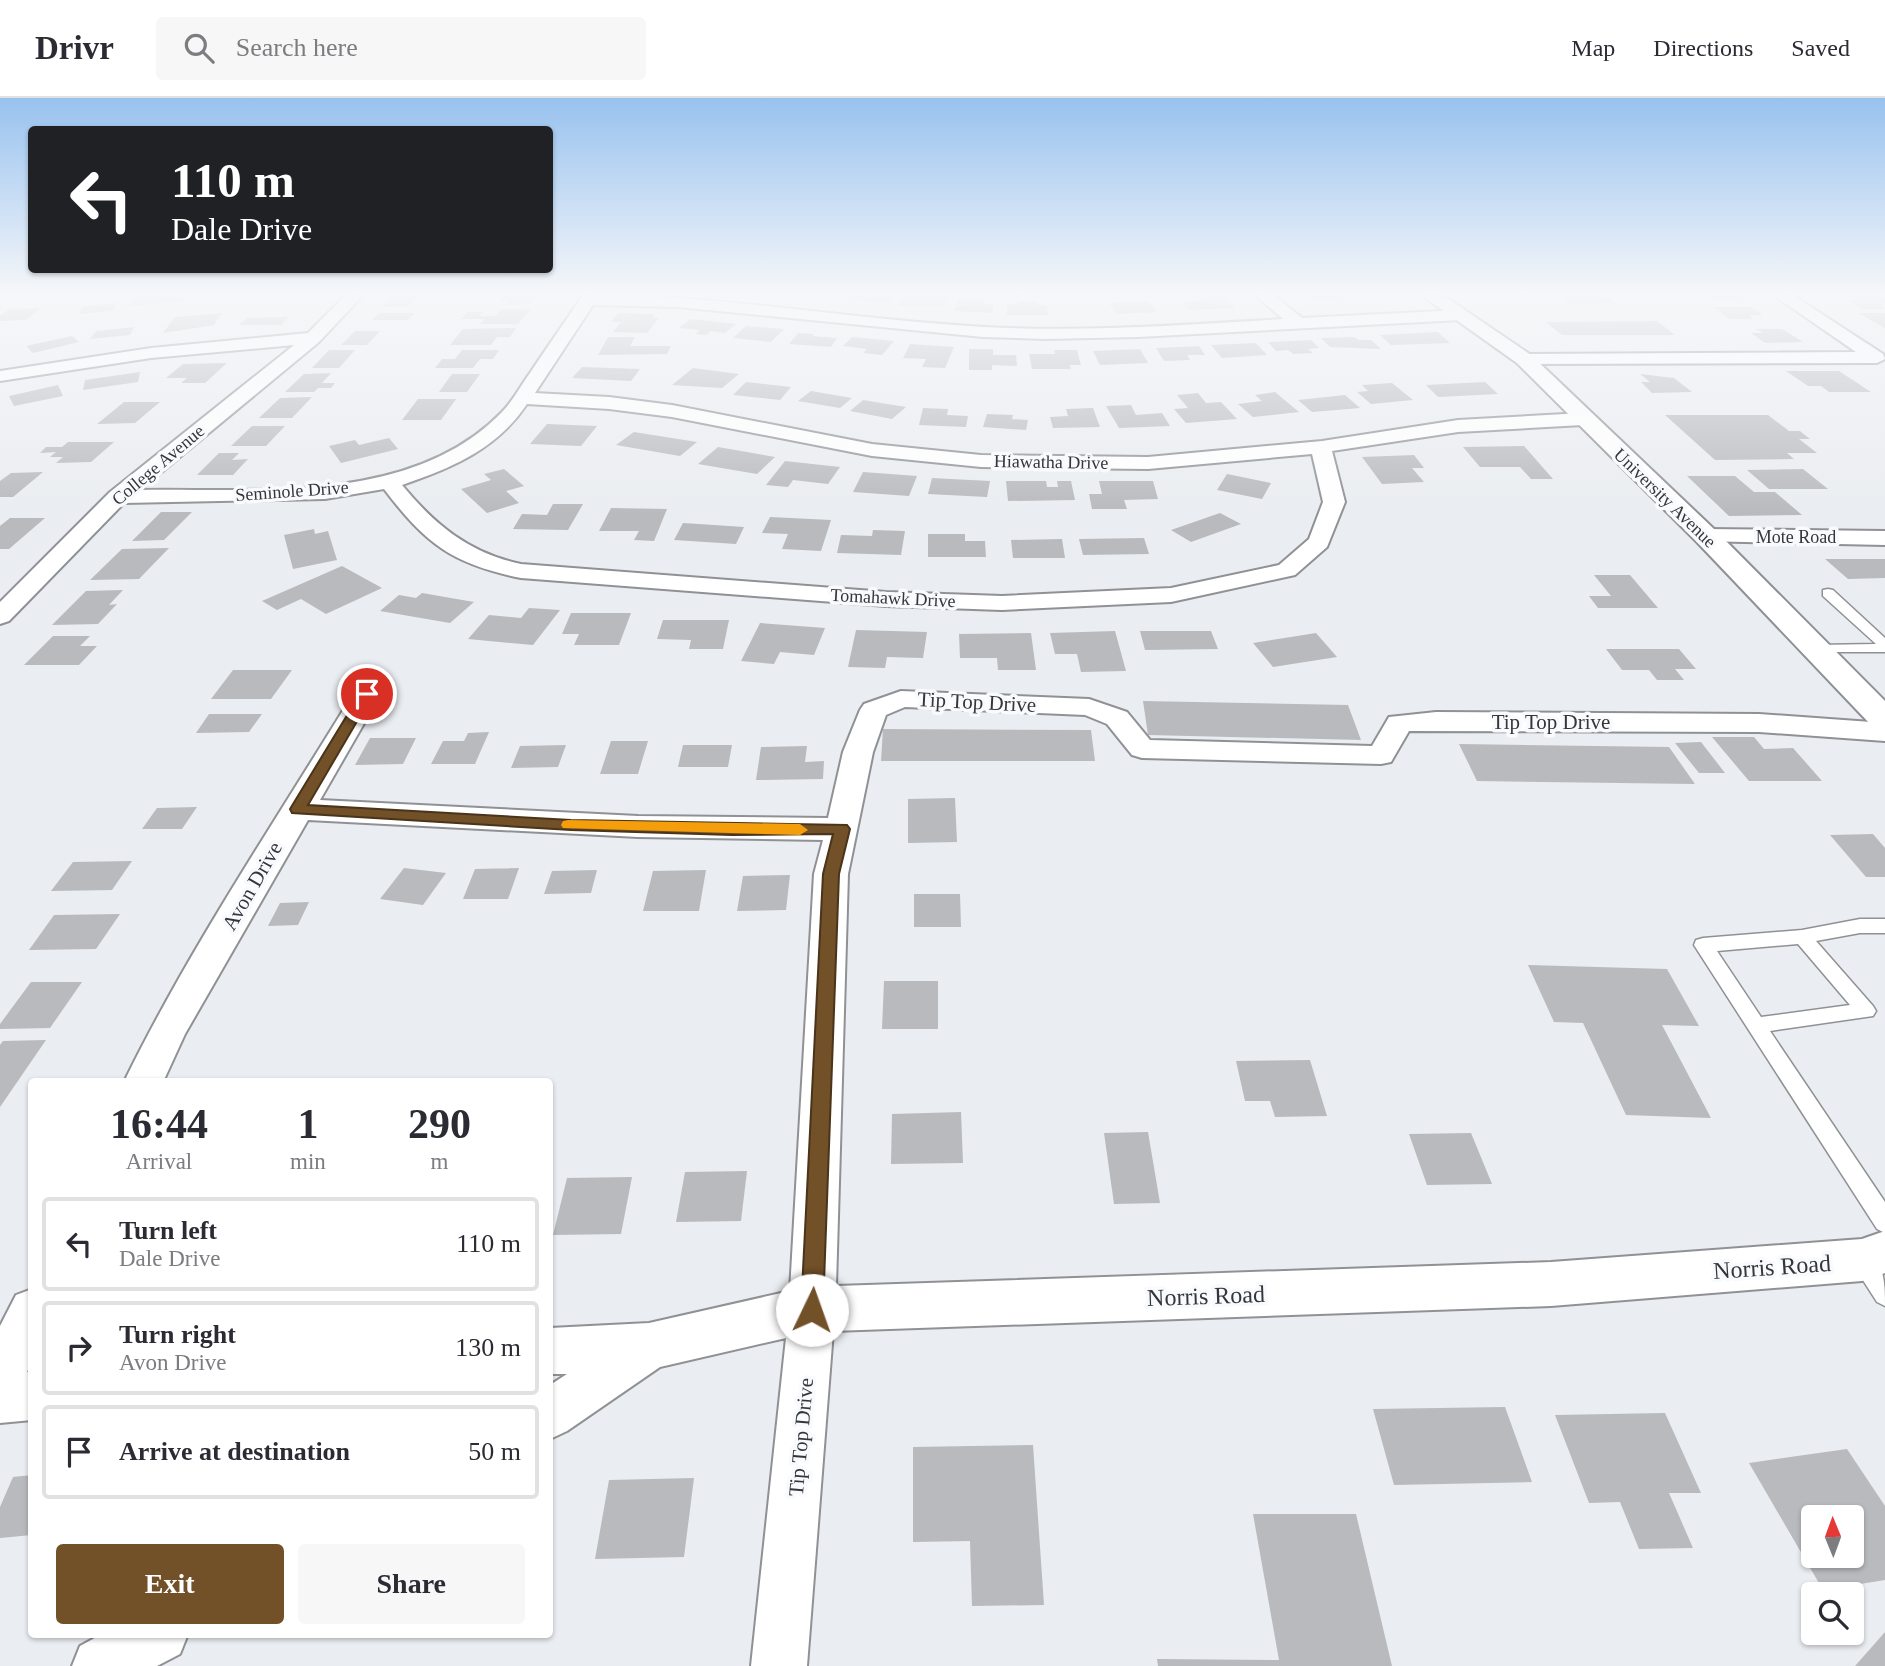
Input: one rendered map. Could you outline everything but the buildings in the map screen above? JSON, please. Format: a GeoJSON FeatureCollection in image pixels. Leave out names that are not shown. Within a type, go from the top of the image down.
{"type":"FeatureCollection","features":[{"type":"Feature","properties":{"kind":"main road","name":"University Avenue"},"geometry":{"type":"LineString","coordinates":[[1532,367],[1706,536],[1885,720]]}},
{"type":"Feature","properties":{"kind":"street"},"geometry":{"type":"LineString","coordinates":[[0,376],[58,367]]}},
{"type":"Feature","properties":{"kind":"street","name":"College Avenue"},"geometry":{"type":"LineString","coordinates":[[0,616],[9,597],[118,496],[277,367]]}},
{"type":"Feature","properties":{"kind":"street","name":"Seminole Drive"},"geometry":{"type":"LineString","coordinates":[[118,496],[312,493],[389,482],[443,464],[480,443],[523,398],[543,367]]}},
{"type":"Feature","properties":{"kind":"street","name":"Hiawatha Drive"},"geometry":{"type":"LineString","coordinates":[[523,398],[660,409],[872,450],[981,461],[1148,463],[1322,447],[1458,426],[1583,419]]}},
{"type":"Feature","properties":{"kind":"street","name":"Tomahawk Drive"},"geometry":{"type":"LineString","coordinates":[[389,482],[415,516],[436,535],[489,566],[522,571],[886,599],[1002,603],[1095,600],[1171,595],[1287,570],[1319,542],[1334,502],[1323,463],[1322,447]]}},
{"type":"Feature","properties":{"kind":"street","name":"Mote Road"},"geometry":{"type":"LineString","coordinates":[[1706,536],[1885,538]]}},
{"type":"Feature","properties":{"kind":"street","name":"Avon Drive"},"geometry":{"type":"LineString","coordinates":[[145,1078],[169,1028],[367,694]]}},
{"type":"Feature","properties":{"kind":"street","name":"Tip Top Drive"},"geometry":{"type":"LineString","coordinates":[[779,1666],[812,1310],[831,874],[858,752],[874,710],[901,699],[1089,707],[1117,718],[1142,749],[1381,755],[1399,723],[1436,721],[1759,723],[1885,732]]}},
{"type":"Feature","properties":{"kind":"street"},"geometry":{"type":"LineString","coordinates":[[298,809],[571,825],[732,830],[842,829]]}},
{"type":"Feature","properties":{"kind":"street","name":"Norris Road"},"geometry":{"type":"LineString","coordinates":[[553,1412],[650,1346],[812,1310],[1551,1284],[1877,1269]]}},
{"type":"Feature","properties":{"kind":"street"},"geometry":{"type":"LineString","coordinates":[[0,1376],[28,1319]]}},
{"type":"Feature","properties":{"kind":"street"},"geometry":{"type":"LineString","coordinates":[[553,1352],[650,1346]]}},
{"type":"Feature","properties":{"kind":"street"},"geometry":{"type":"LineString","coordinates":[[0,1399],[28,1396]]}},
{"type":"Feature","properties":{"kind":"street"},"geometry":{"type":"LineString","coordinates":[[100,1666],[152,1638]]}},
{"type":"Feature","properties":{"kind":"lane"},"geometry":{"type":"LineString","coordinates":[[1828,593],[1885,647]]}},
{"type":"Feature","properties":{"kind":"lane"},"geometry":{"type":"LineString","coordinates":[[1816,649],[1885,647]]}},
{"type":"Feature","properties":{"kind":"lane"},"geometry":{"type":"LineString","coordinates":[[1885,926],[1860,926],[1802,937],[1703,945],[1885,1222]]}},
{"type":"Feature","properties":{"kind":"lane"},"geometry":{"type":"LineString","coordinates":[[1756,1025],[1866,1012],[1802,937]]}},
{"type":"Feature","properties":{"kind":"slow traffic"},"geometry":{"type":"LineString","coordinates":[[568,825],[800,830]]}},
{"type":"Feature","properties":{"kind":"route"},"geometry":{"type":"LineString","coordinates":[[367,694],[298,809],[571,825],[732,830],[842,829],[831,874],[812,1310]]}}]}
